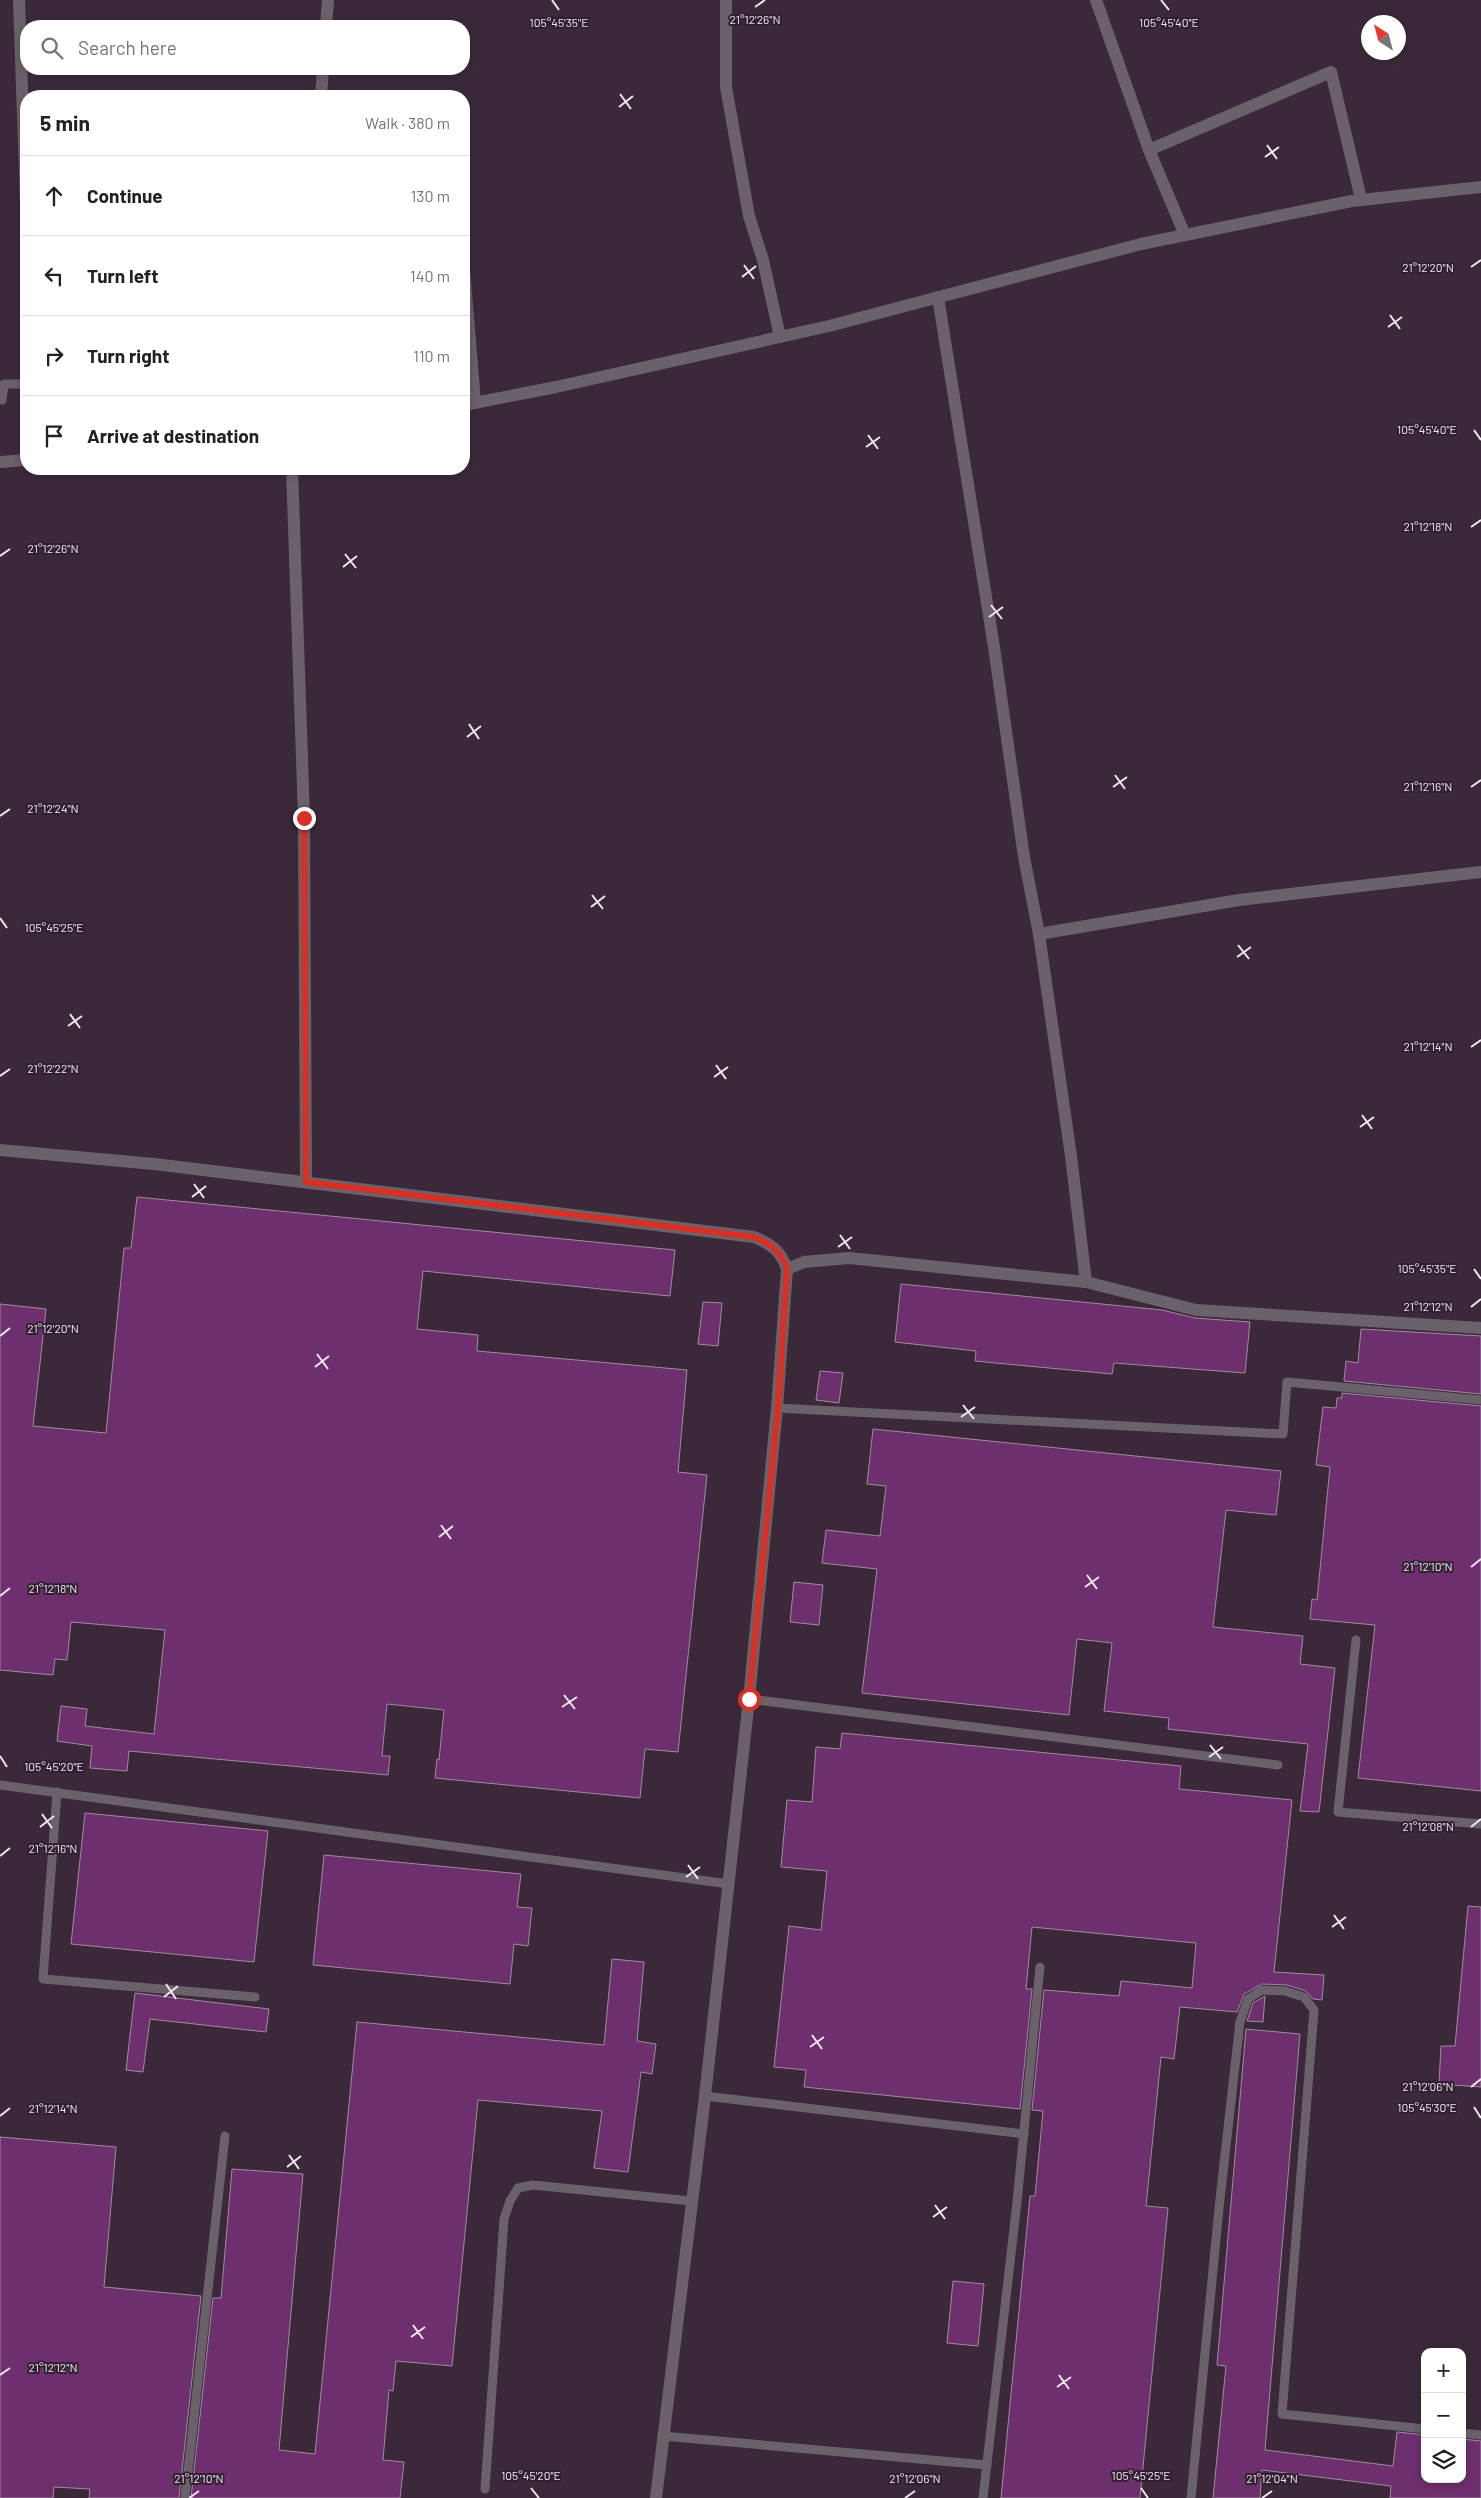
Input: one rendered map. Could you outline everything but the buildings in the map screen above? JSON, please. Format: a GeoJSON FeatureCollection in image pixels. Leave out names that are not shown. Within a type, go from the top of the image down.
{"type":"FeatureCollection","features":[{"type":"Feature","properties":{"kind":"street"},"geometry":{"type":"LineString","coordinates":[[19,0],[20,29]]}},
{"type":"Feature","properties":{"kind":"street"},"geometry":{"type":"LineString","coordinates":[[326,20],[328,0]]}},
{"type":"Feature","properties":{"kind":"street"},"geometry":{"type":"LineString","coordinates":[[726,0],[726,87],[749,216],[763,260],[780,337]]}},
{"type":"Feature","properties":{"kind":"street"},"geometry":{"type":"LineString","coordinates":[[1096,0],[1149,150],[1185,235]]}},
{"type":"Feature","properties":{"kind":"street"},"geometry":{"type":"LineString","coordinates":[[1149,150],[1331,72],[1362,199]]}},
{"type":"Feature","properties":{"kind":"street"},"geometry":{"type":"LineString","coordinates":[[22,75],[22,90]]}},
{"type":"Feature","properties":{"kind":"street"},"geometry":{"type":"LineString","coordinates":[[321,90],[323,75]]}},
{"type":"Feature","properties":{"kind":"street"},"geometry":{"type":"LineString","coordinates":[[470,404],[780,337],[938,298],[1141,244],[1362,199],[1481,187]]}},
{"type":"Feature","properties":{"kind":"street"},"geometry":{"type":"LineString","coordinates":[[938,298],[994,648],[1024,857],[1039,934],[1071,1156],[1086,1282]]}},
{"type":"Feature","properties":{"kind":"street"},"geometry":{"type":"LineString","coordinates":[[0,462],[20,460]]}},
{"type":"Feature","properties":{"kind":"street"},"geometry":{"type":"LineString","coordinates":[[292,475],[304,818],[306,1182]]}},
{"type":"Feature","properties":{"kind":"street"},"geometry":{"type":"LineString","coordinates":[[1039,934],[1239,900],[1481,872]]}},
{"type":"Feature","properties":{"kind":"street"},"geometry":{"type":"LineString","coordinates":[[0,1150],[154,1164],[754,1237],[776,1248],[783,1257],[787,1269],[778,1408],[749,1699],[705,2096],[662,2436],[656,2498]]}},
{"type":"Feature","properties":{"kind":"street"},"geometry":{"type":"LineString","coordinates":[[787,1269],[804,1262],[849,1258],[1086,1282],[1196,1310],[1481,1328]]}},
{"type":"Feature","properties":{"kind":"lane"},"geometry":{"type":"LineString","coordinates":[[0,400],[2,400],[4,384],[20,384]]}},
{"type":"Feature","properties":{"kind":"lane"},"geometry":{"type":"LineString","coordinates":[[778,1408],[1283,1434],[1287,1382],[1481,1400]]}},
{"type":"Feature","properties":{"kind":"lane"},"geometry":{"type":"LineString","coordinates":[[1356,1640],[1338,1812],[1481,1824]]}},
{"type":"Feature","properties":{"kind":"lane"},"geometry":{"type":"LineString","coordinates":[[749,1699],[1278,1766]]}},
{"type":"Feature","properties":{"kind":"lane"},"geometry":{"type":"LineString","coordinates":[[0,1785],[729,1884]]}},
{"type":"Feature","properties":{"kind":"lane"},"geometry":{"type":"LineString","coordinates":[[57,1792],[43,1979],[255,1998]]}},
{"type":"Feature","properties":{"kind":"lane"},"geometry":{"type":"LineString","coordinates":[[983,2498],[1024,2134],[1040,1967]]}},
{"type":"Feature","properties":{"kind":"lane"},"geometry":{"type":"LineString","coordinates":[[1191,2498],[1219,2208],[1240,2022],[1248,1999],[1262,1990],[1285,1991],[1304,1997],[1314,2010],[1282,2414],[1421,2429]]}},
{"type":"Feature","properties":{"kind":"lane"},"geometry":{"type":"LineString","coordinates":[[705,2096],[1024,2134]]}},
{"type":"Feature","properties":{"kind":"lane"},"geometry":{"type":"LineString","coordinates":[[184,2498],[226,2136]]}},
{"type":"Feature","properties":{"kind":"lane"},"geometry":{"type":"LineString","coordinates":[[485,2489],[504,2219],[510,2201],[518,2188],[533,2185],[692,2201]]}},
{"type":"Feature","properties":{"kind":"lane"},"geometry":{"type":"LineString","coordinates":[[1466,2433],[1481,2435]]}},
{"type":"Feature","properties":{"kind":"lane"},"geometry":{"type":"LineString","coordinates":[[662,2436],[987,2465]]}},
{"type":"Feature","properties":{"kind":"route"},"geometry":{"type":"LineString","coordinates":[[304,818],[306,1182],[754,1237],[776,1248],[783,1257],[787,1269],[786,1300],[778,1408],[749,1699]]}}]}
